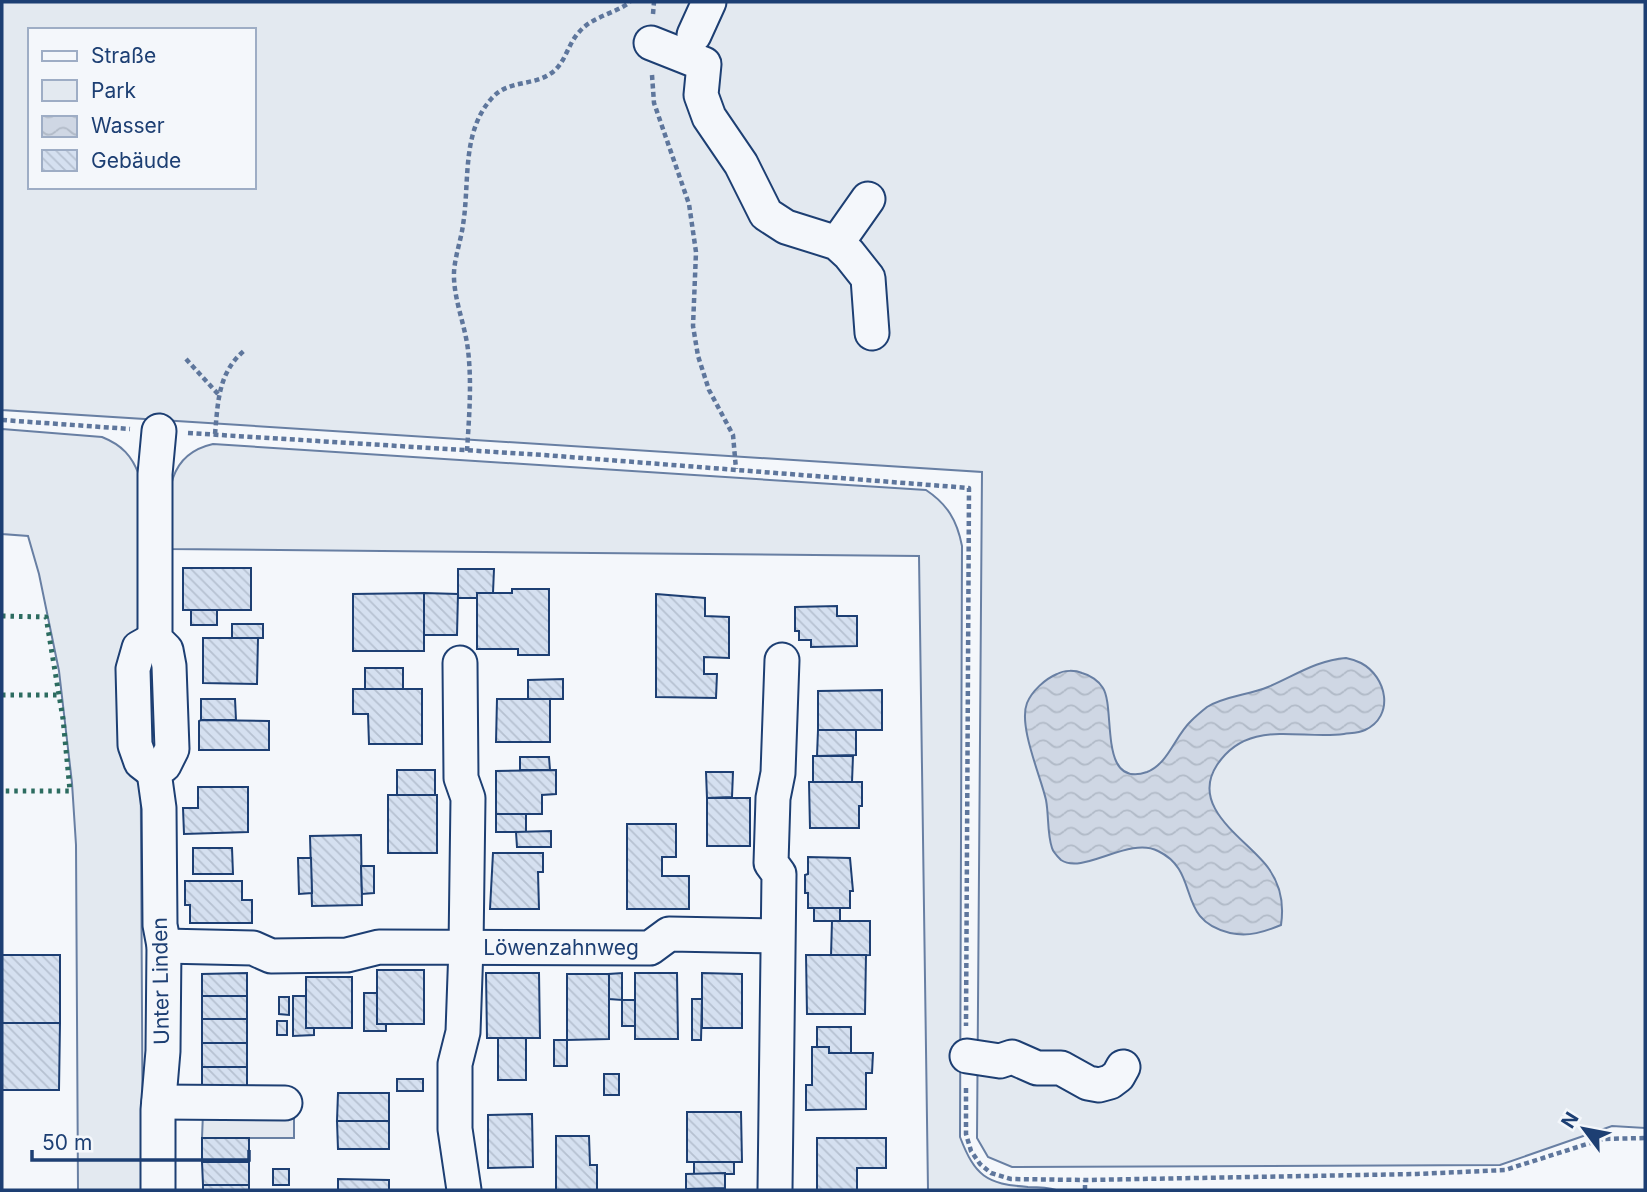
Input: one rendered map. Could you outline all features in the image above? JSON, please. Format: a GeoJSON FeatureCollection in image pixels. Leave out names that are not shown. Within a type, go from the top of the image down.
{"type":"FeatureCollection","features":[{"type":"Feature","properties":{"kind":"street"},"geometry":{"type":"LineString","coordinates":[[694,36],[709,2]]}},
{"type":"Feature","properties":{"kind":"street"},"geometry":{"type":"LineString","coordinates":[[651,43],[704,64],[702,95],[709,117],[741,164],[766,214],[786,227],[837,243],[868,278],[872,333]]}},
{"type":"Feature","properties":{"kind":"street"},"geometry":{"type":"LineString","coordinates":[[837,243],[868,199]]}},
{"type":"Feature","properties":{"kind":"street","name":"Unter Linden"},"geometry":{"type":"LineString","coordinates":[[158,1190],[164,946],[160,925],[159,808],[154,772],[164,765],[172,749],[169,666],[166,650],[155,639],[155,474],[159,432]]}},
{"type":"Feature","properties":{"kind":"street"},"geometry":{"type":"LineString","coordinates":[[775,1190],[779,874],[771,863],[782,660]]}},
{"type":"Feature","properties":{"kind":"street","name":"Löwenzahnweg"},"geometry":{"type":"LineString","coordinates":[[460,663],[461,778],[468,798],[467,947],[463,1032],[455,1064],[455,1129],[464,1190]]}},
{"type":"Feature","properties":{"kind":"street","name":"Löwenzahnweg"},"geometry":{"type":"LineString","coordinates":[[164,946],[253,947],[271,956],[347,955],[379,947],[650,948],[669,934],[778,936]]}},
{"type":"Feature","properties":{"kind":"street"},"geometry":{"type":"LineString","coordinates":[[967,1056],[1000,1061],[1012,1057],[1038,1068],[1061,1068],[1088,1083],[1099,1084],[1110,1082],[1124,1067]]}},
{"type":"Feature","properties":{"kind":"street"},"geometry":{"type":"LineString","coordinates":[[159,1102],[285,1103]]}},
{"type":"Feature","properties":{"kind":"path"},"geometry":{"type":"LineString","coordinates":[[467,451],[470,396],[468,349],[456,296],[454,272],[464,223],[471,139],[479,117],[493,96],[507,86],[548,76],[560,65],[580,29],[630,2]]}},
{"type":"Feature","properties":{"kind":"path"},"geometry":{"type":"LineString","coordinates":[[654,2],[651,43],[654,103],[688,204],[696,252],[693,326],[698,356],[709,390],[733,435],[736,469]]}},
{"type":"Feature","properties":{"kind":"path"},"geometry":{"type":"LineString","coordinates":[[215,434],[218,394],[229,367],[245,350]]}},
{"type":"Feature","properties":{"kind":"path"},"geometry":{"type":"LineString","coordinates":[[186,359],[218,394]]}},
{"type":"Feature","properties":{"kind":"path"},"geometry":{"type":"LineString","coordinates":[[2,421],[736,469],[969,488],[966,1134],[971,1152],[980,1164],[991,1173],[1011,1179],[1403,1175],[1505,1170],[1603,1139],[1645,1138]]}},
{"type":"Feature","properties":{"kind":"path"},"geometry":{"type":"LineString","coordinates":[[1085,1180],[1085,1190]]}},
{"type":"Feature","properties":{"kind":"green space"},"geometry":{"type":"Polygon","coordinates":[[[2,2],[1645,2],[1645,1128],[1612,1126],[1500,1165],[1012,1167],[988,1157],[977,1138],[982,472],[2,410],[2,2]]]}},
{"type":"Feature","properties":{"kind":"green space"},"geometry":{"type":"Polygon","coordinates":[[[2,429],[102,437],[125,452],[139,475],[143,1190],[78,1190],[76,845],[72,783],[59,671],[39,574],[28,536],[2,534],[2,429]]]}},
{"type":"Feature","properties":{"kind":"green space"},"geometry":{"type":"Polygon","coordinates":[[[213,444],[926,490],[940,501],[954,521],[962,546],[960,1137],[971,1161],[984,1176],[1014,1186],[1056,1190],[928,1190],[919,556],[169,549],[169,500],[176,471],[184,459],[196,450],[213,444]]]}},
{"type":"Feature","properties":{"kind":"shaded area"},"geometry":{"type":"Polygon","coordinates":[[[203,1113],[294,1113],[294,1138],[202,1138],[203,1113]]]}},
{"type":"Feature","properties":{"kind":"water"},"geometry":{"type":"Polygon","coordinates":[[[1346,658],[1370,669],[1382,687],[1384,706],[1375,724],[1355,733],[1275,734],[1244,741],[1230,750],[1217,765],[1210,781],[1210,796],[1216,810],[1225,823],[1260,858],[1276,882],[1282,903],[1281,925],[1250,934],[1230,933],[1213,927],[1201,918],[1194,907],[1180,871],[1158,851],[1134,848],[1094,860],[1070,863],[1061,860],[1053,851],[1046,800],[1025,725],[1027,703],[1039,686],[1048,679],[1066,671],[1073,671],[1088,675],[1099,683],[1107,698],[1115,758],[1121,769],[1132,774],[1147,772],[1160,763],[1185,727],[1207,707],[1221,700],[1268,687],[1315,665],[1346,658]]]}},
{"type":"Feature","properties":{"kind":"building"},"geometry":{"type":"Polygon","coordinates":[[[183,568],[251,568],[251,610],[183,610],[183,568]]]}},
{"type":"Feature","properties":{"kind":"building"},"geometry":{"type":"Polygon","coordinates":[[[458,569],[494,569],[493,593],[477,593],[478,598],[458,598],[458,569]]]}},
{"type":"Feature","properties":{"kind":"building"},"geometry":{"type":"Polygon","coordinates":[[[512,589],[549,589],[549,655],[518,655],[518,649],[477,649],[477,593],[512,593],[512,589]]]}},
{"type":"Feature","properties":{"kind":"building"},"geometry":{"type":"Polygon","coordinates":[[[424,593],[458,594],[457,635],[424,635],[424,593]]]}},
{"type":"Feature","properties":{"kind":"building"},"geometry":{"type":"Polygon","coordinates":[[[424,593],[424,651],[353,651],[353,594],[424,593]]]}},
{"type":"Feature","properties":{"kind":"building"},"geometry":{"type":"Polygon","coordinates":[[[656,594],[705,598],[705,616],[729,617],[729,658],[704,657],[704,674],[717,674],[716,698],[656,697],[656,594]]]}},
{"type":"Feature","properties":{"kind":"building"},"geometry":{"type":"Polygon","coordinates":[[[837,606],[837,616],[857,616],[857,646],[811,647],[811,640],[799,640],[799,631],[795,631],[795,607],[837,606]]]}},
{"type":"Feature","properties":{"kind":"building"},"geometry":{"type":"Polygon","coordinates":[[[191,610],[217,610],[217,625],[191,625],[191,610]]]}},
{"type":"Feature","properties":{"kind":"building"},"geometry":{"type":"Polygon","coordinates":[[[232,624],[263,624],[263,638],[232,638],[232,624]]]}},
{"type":"Feature","properties":{"kind":"building"},"geometry":{"type":"Polygon","coordinates":[[[203,638],[258,638],[257,684],[203,683],[203,638]]]}},
{"type":"Feature","properties":{"kind":"building"},"geometry":{"type":"Polygon","coordinates":[[[365,668],[403,668],[403,689],[365,689],[365,668]]]}},
{"type":"Feature","properties":{"kind":"building"},"geometry":{"type":"Polygon","coordinates":[[[563,679],[563,699],[528,699],[528,680],[563,679]]]}},
{"type":"Feature","properties":{"kind":"building"},"geometry":{"type":"Polygon","coordinates":[[[353,689],[422,689],[422,744],[369,744],[368,714],[353,714],[353,689]]]}},
{"type":"Feature","properties":{"kind":"building"},"geometry":{"type":"Polygon","coordinates":[[[882,690],[882,730],[818,730],[818,691],[882,690]]]}},
{"type":"Feature","properties":{"kind":"building"},"geometry":{"type":"Polygon","coordinates":[[[201,699],[235,699],[236,720],[201,720],[201,699]]]}},
{"type":"Feature","properties":{"kind":"building"},"geometry":{"type":"Polygon","coordinates":[[[497,699],[550,699],[550,742],[496,742],[497,699]]]}},
{"type":"Feature","properties":{"kind":"building"},"geometry":{"type":"Polygon","coordinates":[[[201,720],[269,721],[269,750],[199,750],[201,720]]]}},
{"type":"Feature","properties":{"kind":"building"},"geometry":{"type":"Polygon","coordinates":[[[818,730],[856,730],[856,755],[817,756],[818,730]]]}},
{"type":"Feature","properties":{"kind":"building"},"geometry":{"type":"Polygon","coordinates":[[[813,756],[853,756],[852,782],[813,782],[813,756]]]}},
{"type":"Feature","properties":{"kind":"building"},"geometry":{"type":"Polygon","coordinates":[[[520,757],[549,757],[550,770],[520,770],[520,757]]]}},
{"type":"Feature","properties":{"kind":"building"},"geometry":{"type":"Polygon","coordinates":[[[397,770],[435,770],[435,795],[397,795],[397,770]]]}},
{"type":"Feature","properties":{"kind":"building"},"geometry":{"type":"Polygon","coordinates":[[[556,770],[556,794],[542,795],[542,814],[496,814],[496,771],[556,770]]]}},
{"type":"Feature","properties":{"kind":"building"},"geometry":{"type":"Polygon","coordinates":[[[706,772],[733,772],[732,797],[707,798],[706,772]]]}},
{"type":"Feature","properties":{"kind":"building"},"geometry":{"type":"Polygon","coordinates":[[[809,782],[862,782],[859,828],[810,828],[809,782]]]}},
{"type":"Feature","properties":{"kind":"building"},"geometry":{"type":"Polygon","coordinates":[[[198,787],[248,787],[248,832],[184,834],[183,808],[198,808],[198,787]]]}},
{"type":"Feature","properties":{"kind":"building"},"geometry":{"type":"Polygon","coordinates":[[[388,795],[437,795],[437,853],[388,853],[388,795]]]}},
{"type":"Feature","properties":{"kind":"building"},"geometry":{"type":"Polygon","coordinates":[[[707,798],[750,798],[750,846],[707,846],[707,798]]]}},
{"type":"Feature","properties":{"kind":"building"},"geometry":{"type":"Polygon","coordinates":[[[496,814],[526,814],[526,832],[496,832],[496,814]]]}},
{"type":"Feature","properties":{"kind":"building"},"geometry":{"type":"Polygon","coordinates":[[[627,824],[676,824],[676,857],[662,857],[662,876],[689,876],[689,909],[627,909],[627,824]]]}},
{"type":"Feature","properties":{"kind":"building"},"geometry":{"type":"Polygon","coordinates":[[[551,831],[551,847],[517,847],[516,832],[551,831]]]}},
{"type":"Feature","properties":{"kind":"building"},"geometry":{"type":"Polygon","coordinates":[[[361,835],[362,905],[312,906],[310,836],[361,835]]]}},
{"type":"Feature","properties":{"kind":"building"},"geometry":{"type":"Polygon","coordinates":[[[193,848],[232,848],[233,874],[193,874],[193,848]]]}},
{"type":"Feature","properties":{"kind":"building"},"geometry":{"type":"Polygon","coordinates":[[[493,853],[543,853],[543,872],[538,872],[539,909],[490,909],[493,853]]]}},
{"type":"Feature","properties":{"kind":"building"},"geometry":{"type":"Polygon","coordinates":[[[808,857],[850,858],[853,891],[850,891],[850,908],[808,908],[805,875],[808,874],[808,857]]]}},
{"type":"Feature","properties":{"kind":"building"},"geometry":{"type":"Polygon","coordinates":[[[298,858],[311,858],[312,893],[299,894],[298,858]]]}},
{"type":"Feature","properties":{"kind":"building"},"geometry":{"type":"Polygon","coordinates":[[[361,866],[374,866],[374,893],[362,894],[361,866]]]}},
{"type":"Feature","properties":{"kind":"building"},"geometry":{"type":"Polygon","coordinates":[[[185,881],[242,881],[242,900],[252,900],[252,923],[190,923],[190,905],[185,905],[185,881]]]}},
{"type":"Feature","properties":{"kind":"building"},"geometry":{"type":"Polygon","coordinates":[[[814,908],[840,908],[840,921],[814,921],[814,908]]]}},
{"type":"Feature","properties":{"kind":"building"},"geometry":{"type":"Polygon","coordinates":[[[832,921],[870,921],[870,955],[831,956],[832,921]]]}},
{"type":"Feature","properties":{"kind":"building"},"geometry":{"type":"Polygon","coordinates":[[[2,955],[60,955],[60,1023],[2,1023],[2,955]]]}},
{"type":"Feature","properties":{"kind":"building"},"geometry":{"type":"Polygon","coordinates":[[[806,955],[866,955],[865,1014],[807,1014],[806,955]]]}},
{"type":"Feature","properties":{"kind":"building"},"geometry":{"type":"Polygon","coordinates":[[[377,970],[424,970],[424,1024],[377,1024],[377,970]]]}},
{"type":"Feature","properties":{"kind":"building"},"geometry":{"type":"Polygon","coordinates":[[[247,973],[247,996],[202,996],[202,974],[247,973]]]}},
{"type":"Feature","properties":{"kind":"building"},"geometry":{"type":"Polygon","coordinates":[[[486,973],[539,973],[540,1038],[487,1038],[486,973]]]}},
{"type":"Feature","properties":{"kind":"building"},"geometry":{"type":"Polygon","coordinates":[[[622,973],[622,1000],[609,999],[609,974],[622,973]]]}},
{"type":"Feature","properties":{"kind":"building"},"geometry":{"type":"Polygon","coordinates":[[[635,973],[677,973],[678,1039],[635,1039],[635,973]]]}},
{"type":"Feature","properties":{"kind":"building"},"geometry":{"type":"Polygon","coordinates":[[[702,973],[742,974],[742,1028],[702,1028],[702,973]]]}},
{"type":"Feature","properties":{"kind":"building"},"geometry":{"type":"Polygon","coordinates":[[[567,974],[609,974],[609,1039],[567,1040],[567,974]]]}},
{"type":"Feature","properties":{"kind":"building"},"geometry":{"type":"Polygon","coordinates":[[[306,977],[352,977],[352,1028],[306,1028],[306,977]]]}},
{"type":"Feature","properties":{"kind":"building"},"geometry":{"type":"Polygon","coordinates":[[[364,993],[377,993],[377,1024],[386,1024],[386,1031],[364,1031],[364,993]]]}},
{"type":"Feature","properties":{"kind":"building"},"geometry":{"type":"Polygon","coordinates":[[[202,996],[247,996],[247,1019],[202,1019],[202,996]]]}},
{"type":"Feature","properties":{"kind":"building"},"geometry":{"type":"Polygon","coordinates":[[[293,996],[306,996],[306,1028],[314,1028],[314,1035],[293,1036],[293,996]]]}},
{"type":"Feature","properties":{"kind":"building"},"geometry":{"type":"Polygon","coordinates":[[[279,997],[289,997],[289,1015],[279,1014],[279,997]]]}},
{"type":"Feature","properties":{"kind":"building"},"geometry":{"type":"Polygon","coordinates":[[[692,999],[702,999],[701,1040],[692,1040],[692,999]]]}},
{"type":"Feature","properties":{"kind":"building"},"geometry":{"type":"Polygon","coordinates":[[[622,1000],[635,1000],[635,1026],[622,1026],[622,1000]]]}},
{"type":"Feature","properties":{"kind":"building"},"geometry":{"type":"Polygon","coordinates":[[[202,1019],[247,1019],[247,1043],[202,1043],[202,1019]]]}},
{"type":"Feature","properties":{"kind":"building"},"geometry":{"type":"Polygon","coordinates":[[[277,1021],[287,1021],[287,1035],[277,1035],[277,1021]]]}},
{"type":"Feature","properties":{"kind":"building"},"geometry":{"type":"Polygon","coordinates":[[[2,1023],[60,1023],[59,1090],[2,1090],[2,1023]]]}},
{"type":"Feature","properties":{"kind":"building"},"geometry":{"type":"Polygon","coordinates":[[[817,1027],[851,1027],[851,1053],[829,1053],[829,1047],[817,1047],[817,1027]]]}},
{"type":"Feature","properties":{"kind":"building"},"geometry":{"type":"Polygon","coordinates":[[[498,1038],[526,1038],[526,1080],[498,1080],[498,1038]]]}},
{"type":"Feature","properties":{"kind":"building"},"geometry":{"type":"Polygon","coordinates":[[[554,1040],[567,1040],[567,1066],[554,1066],[554,1040]]]}},
{"type":"Feature","properties":{"kind":"building"},"geometry":{"type":"Polygon","coordinates":[[[202,1043],[247,1043],[247,1067],[202,1067],[202,1043]]]}},
{"type":"Feature","properties":{"kind":"building"},"geometry":{"type":"Polygon","coordinates":[[[812,1047],[829,1047],[829,1053],[873,1053],[872,1073],[866,1073],[866,1109],[806,1110],[806,1085],[812,1085],[812,1047]]]}},
{"type":"Feature","properties":{"kind":"building"},"geometry":{"type":"Polygon","coordinates":[[[202,1067],[247,1067],[247,1090],[202,1091],[202,1067]]]}},
{"type":"Feature","properties":{"kind":"building"},"geometry":{"type":"Polygon","coordinates":[[[604,1074],[619,1074],[619,1095],[604,1095],[604,1074]]]}},
{"type":"Feature","properties":{"kind":"building"},"geometry":{"type":"Polygon","coordinates":[[[397,1079],[423,1079],[423,1091],[397,1091],[397,1079]]]}},
{"type":"Feature","properties":{"kind":"building"},"geometry":{"type":"Polygon","coordinates":[[[338,1093],[389,1093],[389,1121],[337,1121],[338,1093]]]}},
{"type":"Feature","properties":{"kind":"building"},"geometry":{"type":"Polygon","coordinates":[[[687,1112],[741,1112],[742,1162],[687,1162],[687,1112]]]}},
{"type":"Feature","properties":{"kind":"building"},"geometry":{"type":"Polygon","coordinates":[[[532,1114],[533,1167],[488,1168],[488,1115],[532,1114]]]}},
{"type":"Feature","properties":{"kind":"building"},"geometry":{"type":"Polygon","coordinates":[[[337,1121],[389,1121],[389,1149],[338,1149],[337,1121]]]}},
{"type":"Feature","properties":{"kind":"building"},"geometry":{"type":"Polygon","coordinates":[[[556,1136],[589,1136],[590,1165],[597,1165],[597,1190],[556,1190],[556,1136]]]}},
{"type":"Feature","properties":{"kind":"building"},"geometry":{"type":"Polygon","coordinates":[[[202,1138],[249,1138],[249,1162],[202,1162],[202,1138]]]}},
{"type":"Feature","properties":{"kind":"building"},"geometry":{"type":"Polygon","coordinates":[[[817,1138],[886,1138],[886,1168],[857,1168],[857,1190],[817,1190],[817,1138]]]}},
{"type":"Feature","properties":{"kind":"building"},"geometry":{"type":"Polygon","coordinates":[[[202,1162],[249,1162],[249,1185],[203,1185],[202,1162]]]}},
{"type":"Feature","properties":{"kind":"building"},"geometry":{"type":"Polygon","coordinates":[[[694,1162],[734,1162],[734,1174],[694,1174],[694,1162]]]}},
{"type":"Feature","properties":{"kind":"building"},"geometry":{"type":"Polygon","coordinates":[[[273,1169],[289,1169],[289,1185],[273,1185],[273,1169]]]}},
{"type":"Feature","properties":{"kind":"building"},"geometry":{"type":"Polygon","coordinates":[[[725,1173],[725,1188],[686,1189],[686,1174],[725,1173]]]}},
{"type":"Feature","properties":{"kind":"building"},"geometry":{"type":"Polygon","coordinates":[[[338,1179],[389,1180],[389,1190],[338,1190],[338,1179]]]}},
{"type":"Feature","properties":{"kind":"building"},"geometry":{"type":"Polygon","coordinates":[[[203,1185],[249,1185],[249,1190],[203,1190],[203,1185]]]}},
{"type":"Feature","properties":{"kind":"hedge"},"geometry":{"type":"LineString","coordinates":[[2,616],[46,617],[63,719],[70,791],[2,791]]}},
{"type":"Feature","properties":{"kind":"hedge"},"geometry":{"type":"LineString","coordinates":[[2,695],[59,695]]}}]}
